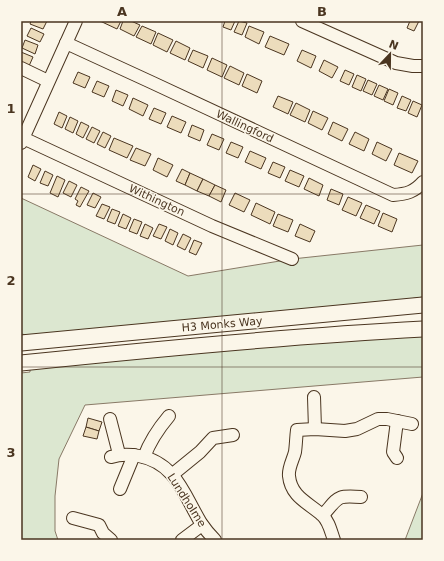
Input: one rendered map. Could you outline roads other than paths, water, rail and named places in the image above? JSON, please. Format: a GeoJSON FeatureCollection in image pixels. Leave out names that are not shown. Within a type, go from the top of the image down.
{"type":"FeatureCollection","features":[{"type":"Feature","properties":{"kind":"main road","name":"H3 Monks Way"},"geometry":{"type":"LineString","coordinates":[[24,343],[423,306]]}},
{"type":"Feature","properties":{"kind":"main road","name":"H3 Monks Way"},"geometry":{"type":"LineString","coordinates":[[25,362],[172,347],[328,334],[423,329]]}},
{"type":"Feature","properties":{"kind":"street"},"geometry":{"type":"LineString","coordinates":[[22,141],[76,21]]}},
{"type":"Feature","properties":{"kind":"street"},"geometry":{"type":"LineString","coordinates":[[302,21],[396,63],[423,66]]}},
{"type":"Feature","properties":{"kind":"street","name":"Wallingford"},"geometry":{"type":"LineString","coordinates":[[66,43],[393,195],[407,194],[418,188],[423,182]]}},
{"type":"Feature","properties":{"kind":"street"},"geometry":{"type":"LineString","coordinates":[[21,68],[48,81]]}},
{"type":"Feature","properties":{"kind":"street","name":"Withington"},"geometry":{"type":"LineString","coordinates":[[22,141],[212,226],[292,259]]}},
{"type":"Feature","properties":{"kind":"street"},"geometry":{"type":"LineString","coordinates":[[314,397],[315,429]]}},
{"type":"Feature","properties":{"kind":"street"},"geometry":{"type":"LineString","coordinates":[[120,489],[139,456],[169,416]]}},
{"type":"Feature","properties":{"kind":"street","name":"Lundholme"},"geometry":{"type":"LineString","coordinates":[[110,419],[115,456],[139,456],[160,462],[173,474],[202,525],[215,540]]}},
{"type":"Feature","properties":{"kind":"street"},"geometry":{"type":"LineString","coordinates":[[334,540],[323,515],[298,497],[292,487],[289,476],[290,467],[295,452],[297,430],[357,429],[378,419],[387,419],[412,424]]}},
{"type":"Feature","properties":{"kind":"street"},"geometry":{"type":"LineString","coordinates":[[397,421],[392,452],[397,458]]}},
{"type":"Feature","properties":{"kind":"street"},"geometry":{"type":"LineString","coordinates":[[173,474],[200,452],[213,438],[233,435]]}},
{"type":"Feature","properties":{"kind":"street"},"geometry":{"type":"LineString","coordinates":[[323,515],[338,498],[344,496],[361,498]]}},
{"type":"Feature","properties":{"kind":"street"},"geometry":{"type":"LineString","coordinates":[[73,518],[99,526],[103,533],[111,540]]}},
{"type":"Feature","properties":{"kind":"street"},"geometry":{"type":"LineString","coordinates":[[182,540],[202,525]]}}]}
